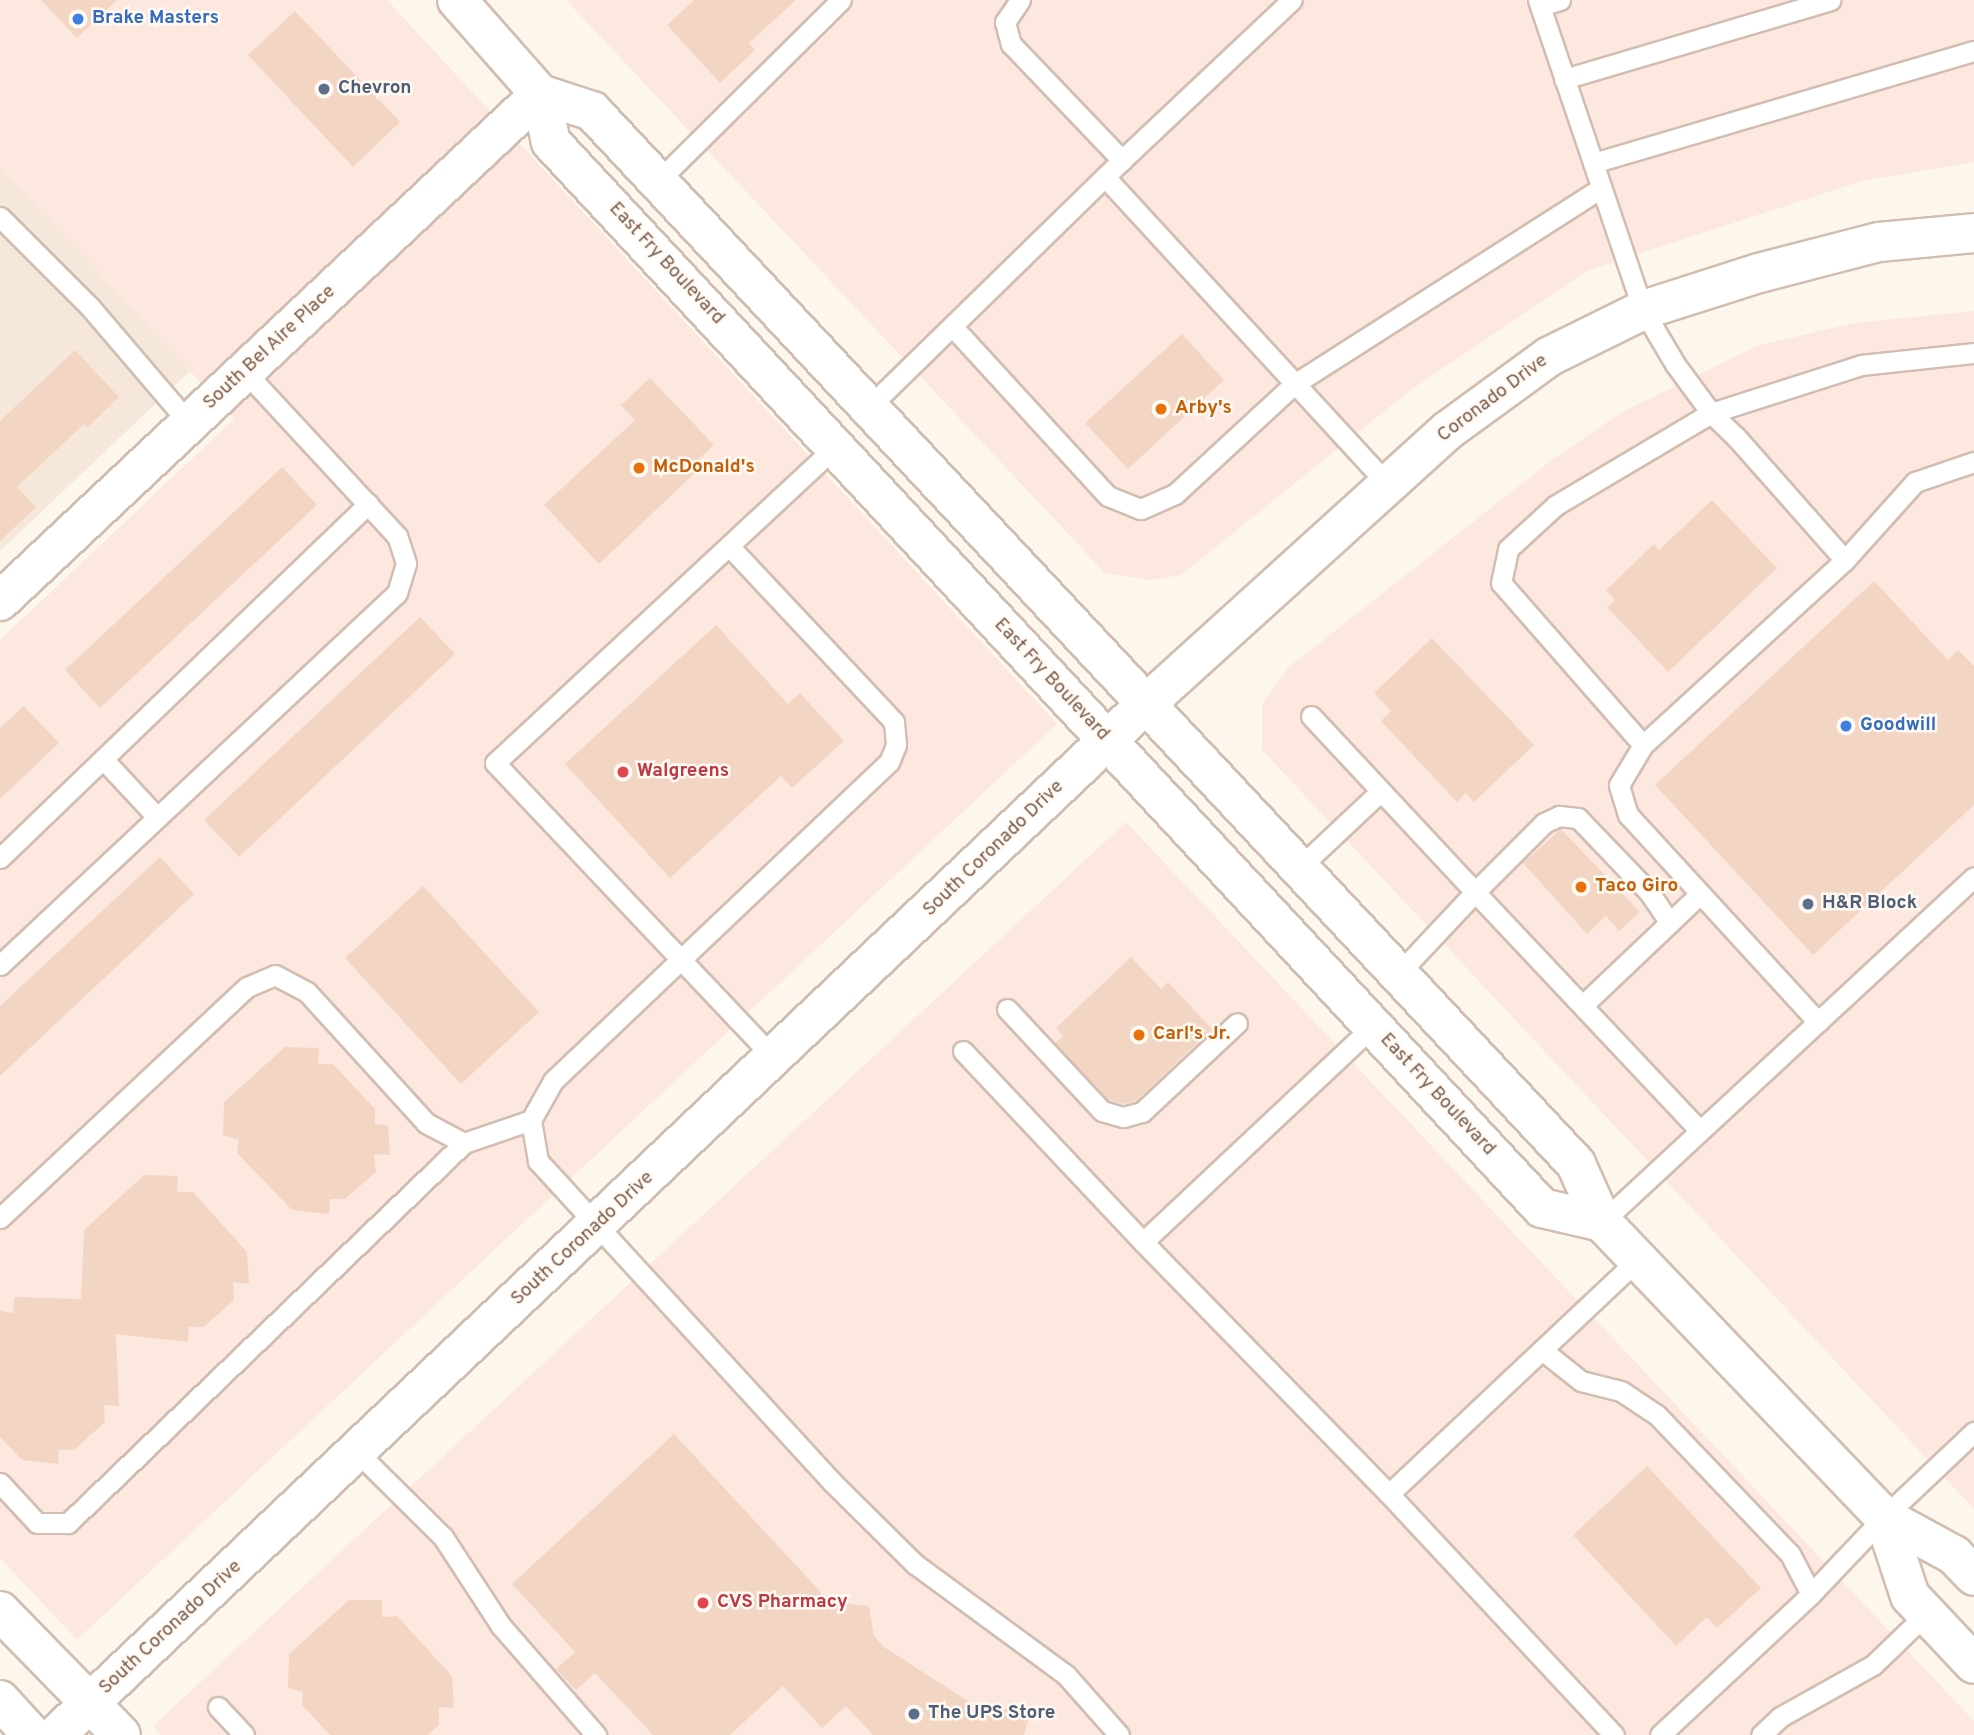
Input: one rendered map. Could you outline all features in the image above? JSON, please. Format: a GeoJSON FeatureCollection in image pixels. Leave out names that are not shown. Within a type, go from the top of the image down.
{"type":"FeatureCollection","features":[{"type":"Feature","properties":{"kind":"main road","name":"East Fry Boulevard"},"geometry":{"type":"LineString","coordinates":[[457,0],[540,94],[551,142],[1542,1208],[1602,1222]]}},
{"type":"Feature","properties":{"kind":"main road"},"geometry":{"type":"LineString","coordinates":[[540,94],[592,111],[1146,705],[1400,972],[1576,1164],[1602,1222],[1884,1517],[1954,1555],[1974,1576]]}},
{"type":"Feature","properties":{"kind":"main road","name":"South Bel Aire Place"},"geometry":{"type":"LineString","coordinates":[[0,601],[540,94]]}},
{"type":"Feature","properties":{"kind":"main road","name":"Coronado Drive"},"geometry":{"type":"LineString","coordinates":[[1108,741],[1447,431],[1550,356],[1643,310],[1759,273],[1879,242],[1974,233]]}},
{"type":"Feature","properties":{"kind":"main road","name":"South Coronado Drive"},"geometry":{"type":"LineString","coordinates":[[56,1735],[1108,741]]}},
{"type":"Feature","properties":{"kind":"main road"},"geometry":{"type":"LineString","coordinates":[[1884,1517],[1910,1596],[1974,1664]]}},
{"type":"Feature","properties":{"kind":"main road"},"geometry":{"type":"LineString","coordinates":[[0,1611],[93,1702],[121,1735]]}},
{"type":"Feature","properties":{"kind":"main road"},"geometry":{"type":"LineString","coordinates":[[0,1700],[33,1735]]}},
{"type":"Feature","properties":{"kind":"lane"},"geometry":{"type":"LineString","coordinates":[[658,181],[841,0]]}},
{"type":"Feature","properties":{"kind":"lane"},"geometry":{"type":"LineString","coordinates":[[1020,0],[1004,22],[1011,44],[1122,160]]}},
{"type":"Feature","properties":{"kind":"lane"},"geometry":{"type":"LineString","coordinates":[[870,406],[1122,160],[1292,0]]}},
{"type":"Feature","properties":{"kind":"lane"},"geometry":{"type":"LineString","coordinates":[[1560,0],[1539,3],[1643,310],[1675,364],[1711,413],[1736,437],[1845,560]]}},
{"type":"Feature","properties":{"kind":"lane"},"geometry":{"type":"LineString","coordinates":[[1564,79],[1831,0]]}},
{"type":"Feature","properties":{"kind":"lane"},"geometry":{"type":"LineString","coordinates":[[1593,163],[1974,51]]}},
{"type":"Feature","properties":{"kind":"lane"},"geometry":{"type":"LineString","coordinates":[[1105,177],[1293,385],[1388,485]]}},
{"type":"Feature","properties":{"kind":"lane"},"geometry":{"type":"LineString","coordinates":[[952,326],[1108,496],[1141,509],[1175,494],[1293,385],[1601,188]]}},
{"type":"Feature","properties":{"kind":"lane"},"geometry":{"type":"LineString","coordinates":[[0,217],[90,307],[189,423]]}},
{"type":"Feature","properties":{"kind":"lane"},"geometry":{"type":"LineString","coordinates":[[1643,745],[1501,583],[1508,549],[1556,505],[1711,413],[1861,365],[1974,353]]}},
{"type":"Feature","properties":{"kind":"lane"},"geometry":{"type":"LineString","coordinates":[[0,965],[397,593],[406,563],[397,536],[244,372]]}},
{"type":"Feature","properties":{"kind":"lane"},"geometry":{"type":"LineString","coordinates":[[774,1058],[495,763],[835,447]]}},
{"type":"Feature","properties":{"kind":"lane"},"geometry":{"type":"LineString","coordinates":[[1818,1022],[1628,814],[1619,785],[1643,745],[1845,560],[1915,482],[1974,462]]}},
{"type":"Feature","properties":{"kind":"lane"},"geometry":{"type":"LineString","coordinates":[[0,858],[368,504]]}},
{"type":"Feature","properties":{"kind":"lane"},"geometry":{"type":"LineString","coordinates":[[729,546],[894,722],[896,745],[889,762],[553,1082],[531,1120],[538,1161],[832,1482],[915,1564],[1066,1675],[1119,1735]]}},
{"type":"Feature","properties":{"kind":"lane"},"geometry":{"type":"LineString","coordinates":[[1311,716],[1700,1131]]}},
{"type":"Feature","properties":{"kind":"lane"},"geometry":{"type":"LineString","coordinates":[[103,760],[156,816]]}},
{"type":"Feature","properties":{"kind":"lane"},"geometry":{"type":"LineString","coordinates":[[1300,867],[1381,791]]}},
{"type":"Feature","properties":{"kind":"lane"},"geometry":{"type":"LineString","coordinates":[[1400,972],[1544,823],[1559,816],[1578,818],[1649,892],[1670,923]]}},
{"type":"Feature","properties":{"kind":"lane"},"geometry":{"type":"LineString","coordinates":[[1602,1222],[1974,877]]}},
{"type":"Feature","properties":{"kind":"lane"},"geometry":{"type":"LineString","coordinates":[[1583,1005],[1700,894]]}},
{"type":"Feature","properties":{"kind":"lane"},"geometry":{"type":"LineString","coordinates":[[0,1218],[247,987],[275,975],[307,992],[426,1123],[464,1143]]}},
{"type":"Feature","properties":{"kind":"lane"},"geometry":{"type":"LineString","coordinates":[[1007,1009],[1102,1111],[1123,1117],[1142,1112],[1237,1023]]}},
{"type":"Feature","properties":{"kind":"lane"},"geometry":{"type":"LineString","coordinates":[[1143,1242],[1373,1026]]}},
{"type":"Feature","properties":{"kind":"lane"},"geometry":{"type":"LineString","coordinates":[[963,1051],[1143,1242],[1389,1494],[1614,1735]]}},
{"type":"Feature","properties":{"kind":"lane"},"geometry":{"type":"LineString","coordinates":[[0,1483],[37,1523],[68,1524],[464,1143],[531,1120]]}},
{"type":"Feature","properties":{"kind":"lane"},"geometry":{"type":"LineString","coordinates":[[1389,1494],[1638,1259]]}},
{"type":"Feature","properties":{"kind":"lane"},"geometry":{"type":"LineString","coordinates":[[1542,1350],[1581,1381],[1621,1391],[1657,1415],[1790,1554],[1811,1594]]}},
{"type":"Feature","properties":{"kind":"lane"},"geometry":{"type":"LineString","coordinates":[[1660,1735],[1811,1594],[1884,1517],[1974,1432]]}},
{"type":"Feature","properties":{"kind":"lane"},"geometry":{"type":"LineString","coordinates":[[358,1452],[443,1537],[501,1626],[596,1735]]}},
{"type":"Feature","properties":{"kind":"lane"},"geometry":{"type":"LineString","coordinates":[[1761,1735],[1780,1717],[1873,1665],[1927,1614]]}},
{"type":"Feature","properties":{"kind":"lane"},"geometry":{"type":"LineString","coordinates":[[218,1707],[244,1735]]}},
{"type":"Feature","properties":{"kind":"shaded area"},"geometry":{"type":"Polygon","coordinates":[[[0,0],[387,0],[1057,724],[77,1640],[0,1558],[0,640],[234,419],[0,165],[0,0]]]}},
{"type":"Feature","properties":{"kind":"shaded area"},"geometry":{"type":"Polygon","coordinates":[[[566,0],[1974,0],[1974,162],[1862,181],[1589,270],[1412,389],[1181,575],[1152,580],[1105,573],[566,0]]]}},
{"type":"Feature","properties":{"kind":"shaded area"},"geometry":{"type":"Polygon","coordinates":[[[0,165],[190,371],[0,551],[0,165]]]}},
{"type":"Feature","properties":{"kind":"shaded area"},"geometry":{"type":"Polygon","coordinates":[[[1974,311],[1974,1509],[1262,750],[1262,704],[1289,667],[1548,463],[1622,412],[1757,346],[1854,323],[1974,311]]]}},
{"type":"Feature","properties":{"kind":"shaded area"},"geometry":{"type":"Polygon","coordinates":[[[1126,822],[1974,1721],[1974,1735],[161,1735],[153,1726],[1126,822]]]}},
{"type":"Feature","properties":{"kind":"building","name":"Brake Masters"},"geometry":{"type":"Polygon","coordinates":[[[41,0],[117,0],[77,38],[41,0]]]}},
{"type":"Feature","properties":{"kind":"building"},"geometry":{"type":"Polygon","coordinates":[[[694,0],[796,0],[749,43],[755,50],[720,83],[667,25],[694,0]]]}},
{"type":"Feature","properties":{"kind":"building","name":"Chevron"},"geometry":{"type":"Polygon","coordinates":[[[295,11],[400,122],[353,167],[248,55],[295,11]]]}},
{"type":"Feature","properties":{"kind":"building"},"geometry":{"type":"Polygon","coordinates":[[[1182,334],[1224,380],[1128,469],[1085,423],[1182,334]]]}},
{"type":"Feature","properties":{"kind":"building"},"geometry":{"type":"Polygon","coordinates":[[[75,350],[119,397],[87,428],[84,424],[17,487],[36,507],[0,541],[0,421],[75,350]]]}},
{"type":"Feature","properties":{"kind":"building","name":"McDonald's"},"geometry":{"type":"Polygon","coordinates":[[[650,378],[714,445],[692,465],[697,471],[599,564],[544,505],[635,420],[621,405],[650,378]]]}},
{"type":"Feature","properties":{"kind":"building"},"geometry":{"type":"Polygon","coordinates":[[[282,467],[317,505],[100,708],[65,670],[282,467]]]}},
{"type":"Feature","properties":{"kind":"building"},"geometry":{"type":"Polygon","coordinates":[[[1712,500],[1777,568],[1668,672],[1607,607],[1615,600],[1606,590],[1654,544],[1659,550],[1712,500]]]}},
{"type":"Feature","properties":{"kind":"building","name":"Goodwill"},"geometry":{"type":"Polygon","coordinates":[[[1874,581],[1948,660],[1958,650],[1974,666],[1974,805],[1813,955],[1655,785],[1874,581]]]}},
{"type":"Feature","properties":{"kind":"building"},"geometry":{"type":"Polygon","coordinates":[[[420,617],[455,654],[239,857],[204,820],[420,617]]]}},
{"type":"Feature","properties":{"kind":"building","name":"Walgreens"},"geometry":{"type":"Polygon","coordinates":[[[716,625],[788,704],[800,693],[844,741],[792,788],[781,776],[670,878],[565,764],[716,625]]]}},
{"type":"Feature","properties":{"kind":"building"},"geometry":{"type":"Polygon","coordinates":[[[1432,638],[1534,745],[1474,802],[1466,793],[1457,802],[1381,721],[1391,711],[1374,693],[1432,638]]]}},
{"type":"Feature","properties":{"kind":"building"},"geometry":{"type":"Polygon","coordinates":[[[24,706],[59,743],[0,799],[0,728],[24,706]]]}},
{"type":"Feature","properties":{"kind":"building","name":"Taco Giro"},"geometry":{"type":"Polygon","coordinates":[[[1561,829],[1640,912],[1619,931],[1606,916],[1587,934],[1523,863],[1561,829]]]}},
{"type":"Feature","properties":{"kind":"building"},"geometry":{"type":"Polygon","coordinates":[[[160,857],[194,894],[0,1076],[0,1006],[160,857]]]}},
{"type":"Feature","properties":{"kind":"building"},"geometry":{"type":"Polygon","coordinates":[[[423,886],[539,1012],[461,1084],[345,958],[423,886]]]}},
{"type":"Feature","properties":{"kind":"building","name":"Carl's Jr."},"geometry":{"type":"Polygon","coordinates":[[[1131,957],[1161,989],[1168,982],[1212,1029],[1136,1101],[1123,1104],[1109,1100],[1055,1043],[1063,1036],[1056,1028],[1131,957]]]}},
{"type":"Feature","properties":{"kind":"building"},"geometry":{"type":"Polygon","coordinates":[[[285,1047],[319,1048],[318,1064],[333,1064],[375,1109],[375,1124],[388,1125],[390,1155],[374,1154],[376,1172],[345,1199],[330,1199],[329,1214],[292,1210],[237,1153],[239,1140],[223,1135],[224,1102],[285,1047]]]}},
{"type":"Feature","properties":{"kind":"building"},"geometry":{"type":"Polygon","coordinates":[[[144,1175],[178,1176],[177,1192],[193,1192],[247,1252],[249,1284],[233,1282],[234,1300],[204,1327],[189,1327],[188,1342],[116,1334],[119,1406],[104,1405],[105,1422],[74,1450],[59,1450],[58,1464],[22,1460],[0,1437],[0,1311],[13,1313],[14,1297],[81,1299],[84,1230],[144,1175]]]}},
{"type":"Feature","properties":{"kind":"building"},"geometry":{"type":"Polygon","coordinates":[[[674,1434],[830,1602],[869,1606],[874,1636],[884,1647],[985,1712],[1032,1705],[1024,1735],[873,1735],[846,1706],[822,1728],[783,1686],[730,1735],[653,1735],[595,1673],[576,1690],[556,1669],[575,1652],[512,1584],[674,1434]]]}},
{"type":"Feature","properties":{"kind":"building"},"geometry":{"type":"Polygon","coordinates":[[[1647,1466],[1761,1588],[1717,1628],[1707,1617],[1676,1646],[1573,1535],[1647,1466]]]}},
{"type":"Feature","properties":{"kind":"building"},"geometry":{"type":"Polygon","coordinates":[[[349,1600],[382,1600],[382,1617],[397,1616],[452,1676],[454,1708],[439,1707],[439,1725],[428,1735],[330,1735],[302,1705],[303,1692],[288,1688],[289,1654],[349,1600]]]}},
{"type":"Feature","properties":{"kind":"place","name":"Brake Masters"},"geometry":{"type":"Point","coordinates":[78,19]}},
{"type":"Feature","properties":{"kind":"place","name":"Chevron"},"geometry":{"type":"Point","coordinates":[324,89]}},
{"type":"Feature","properties":{"kind":"place","name":"Arby's"},"geometry":{"type":"Point","coordinates":[1161,409]}},
{"type":"Feature","properties":{"kind":"place","name":"McDonald's"},"geometry":{"type":"Point","coordinates":[639,468]}},
{"type":"Feature","properties":{"kind":"place","name":"Goodwill"},"geometry":{"type":"Point","coordinates":[1846,726]}},
{"type":"Feature","properties":{"kind":"place","name":"Walgreens"},"geometry":{"type":"Point","coordinates":[623,772]}},
{"type":"Feature","properties":{"kind":"place","name":"Taco Giro"},"geometry":{"type":"Point","coordinates":[1581,887]}},
{"type":"Feature","properties":{"kind":"place","name":"H&R Block"},"geometry":{"type":"Point","coordinates":[1808,904]}},
{"type":"Feature","properties":{"kind":"place","name":"Carl's Jr."},"geometry":{"type":"Point","coordinates":[1139,1035]}},
{"type":"Feature","properties":{"kind":"place","name":"CVS Pharmacy"},"geometry":{"type":"Point","coordinates":[703,1603]}},
{"type":"Feature","properties":{"kind":"place","name":"The UPS Store"},"geometry":{"type":"Point","coordinates":[914,1714]}}]}
